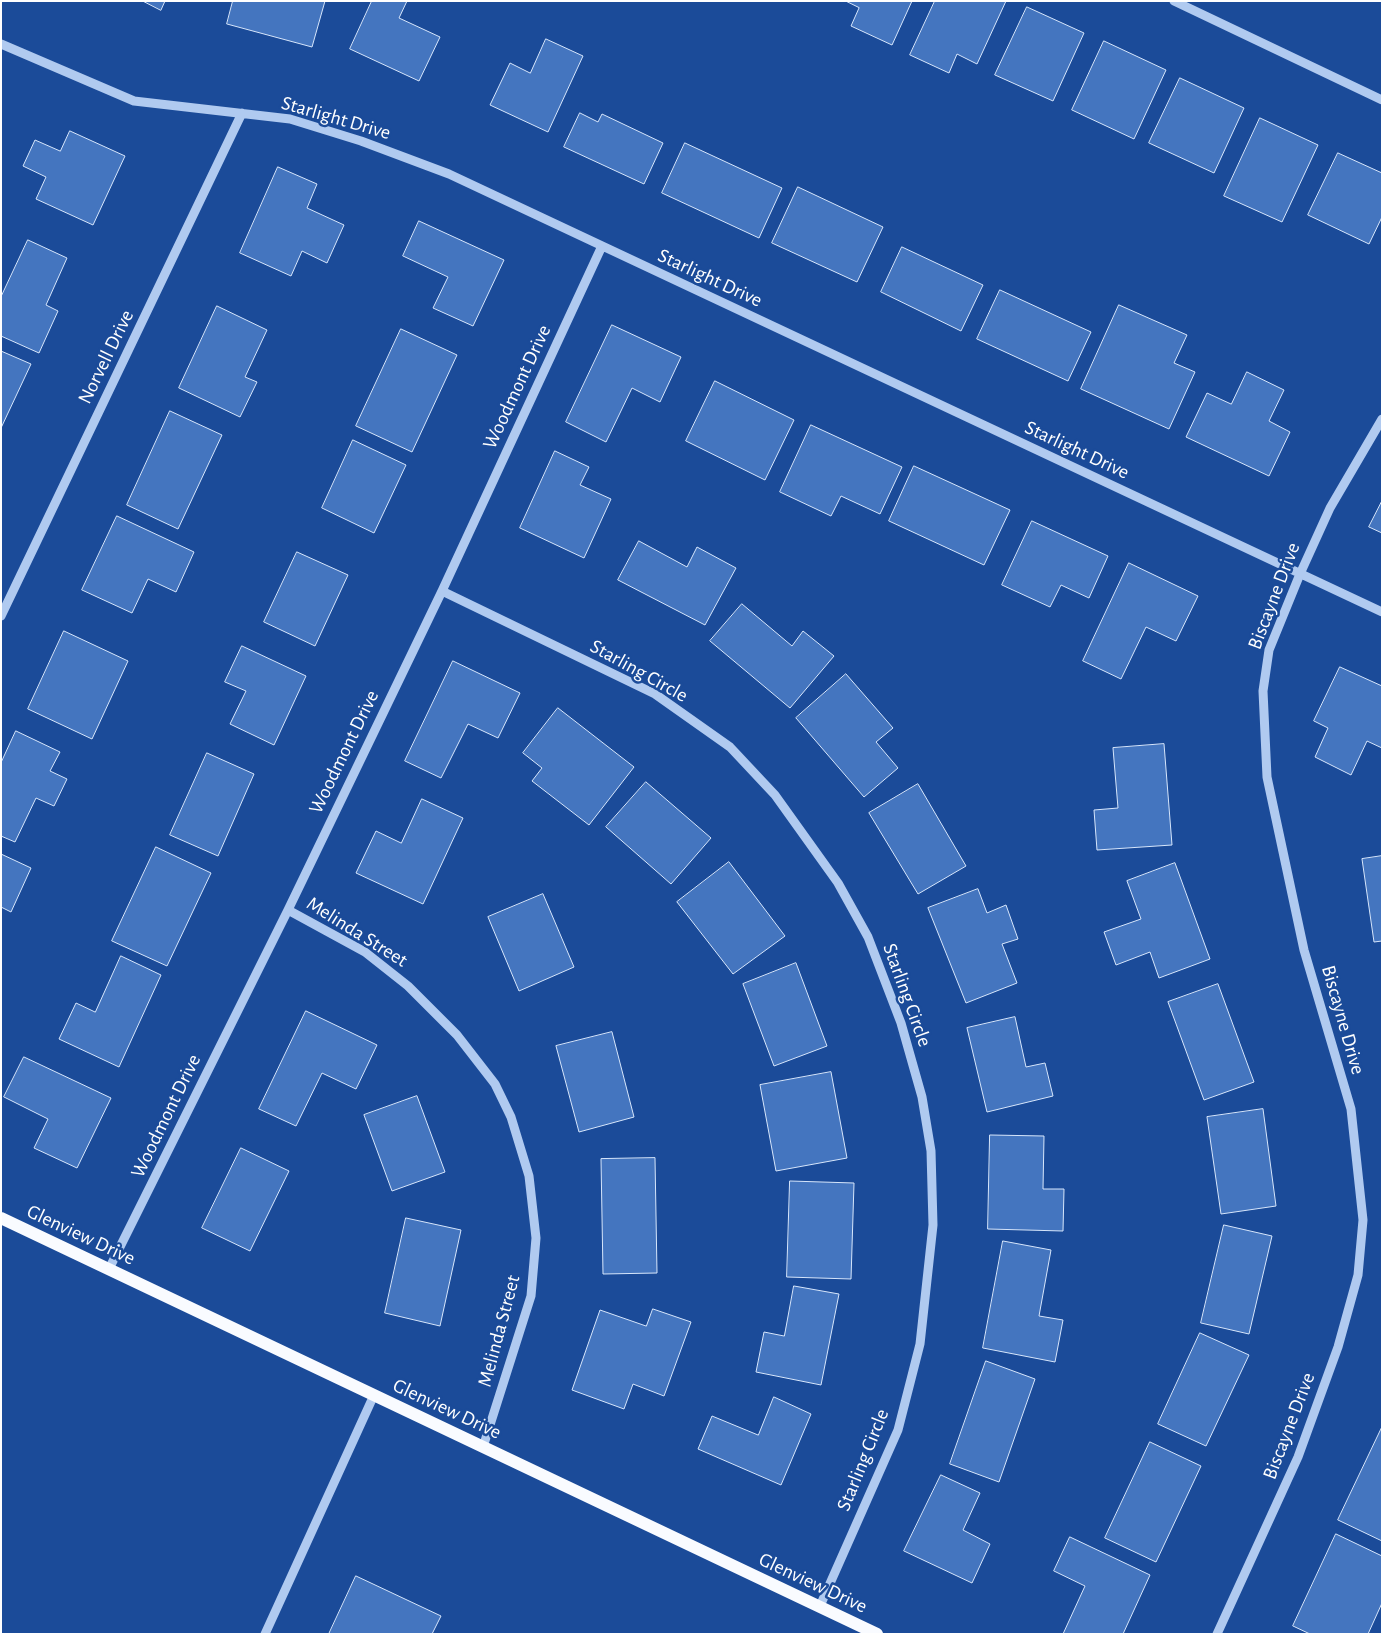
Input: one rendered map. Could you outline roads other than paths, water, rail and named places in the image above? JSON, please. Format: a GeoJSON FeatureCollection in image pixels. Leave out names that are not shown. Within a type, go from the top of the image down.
{"type":"FeatureCollection","features":[{"type":"Feature","properties":{"kind":"main road","name":"Glenview Drive"},"geometry":{"type":"LineString","coordinates":[[1,1218],[877,1634]]}},
{"type":"Feature","properties":{"kind":"street"},"geometry":{"type":"LineString","coordinates":[[1174,1],[1382,100]]}},
{"type":"Feature","properties":{"kind":"street","name":"Starlight Drive"},"geometry":{"type":"LineString","coordinates":[[1,44],[134,101],[290,119],[370,144],[449,174],[1382,612]]}},
{"type":"Feature","properties":{"kind":"street","name":"Norvell Drive"},"geometry":{"type":"LineString","coordinates":[[1,616],[242,113]]}},
{"type":"Feature","properties":{"kind":"street","name":"Woodmont Drive"},"geometry":{"type":"LineString","coordinates":[[110,1269],[288,910],[442,591],[602,246]]}},
{"type":"Feature","properties":{"kind":"street","name":"Biscayne Drive"},"geometry":{"type":"LineString","coordinates":[[1217,1634],[1298,1457],[1338,1347],[1358,1276],[1363,1220],[1351,1109],[1304,950],[1267,777],[1263,692],[1269,650],[1300,574],[1330,508],[1382,419]]}},
{"type":"Feature","properties":{"kind":"street","name":"Starling Circle"},"geometry":{"type":"LineString","coordinates":[[442,591],[655,694],[730,747],[775,795],[838,882],[868,937],[901,1023],[922,1097],[931,1151],[933,1225],[920,1344],[898,1430],[820,1606]]}},
{"type":"Feature","properties":{"kind":"street","name":"Melinda Street"},"geometry":{"type":"LineString","coordinates":[[288,910],[365,952],[408,986],[457,1035],[495,1084],[511,1117],[529,1176],[536,1238],[531,1296],[483,1446]]}},
{"type":"Feature","properties":{"kind":"street"},"geometry":{"type":"LineString","coordinates":[[265,1634],[374,1395]]}}]}
